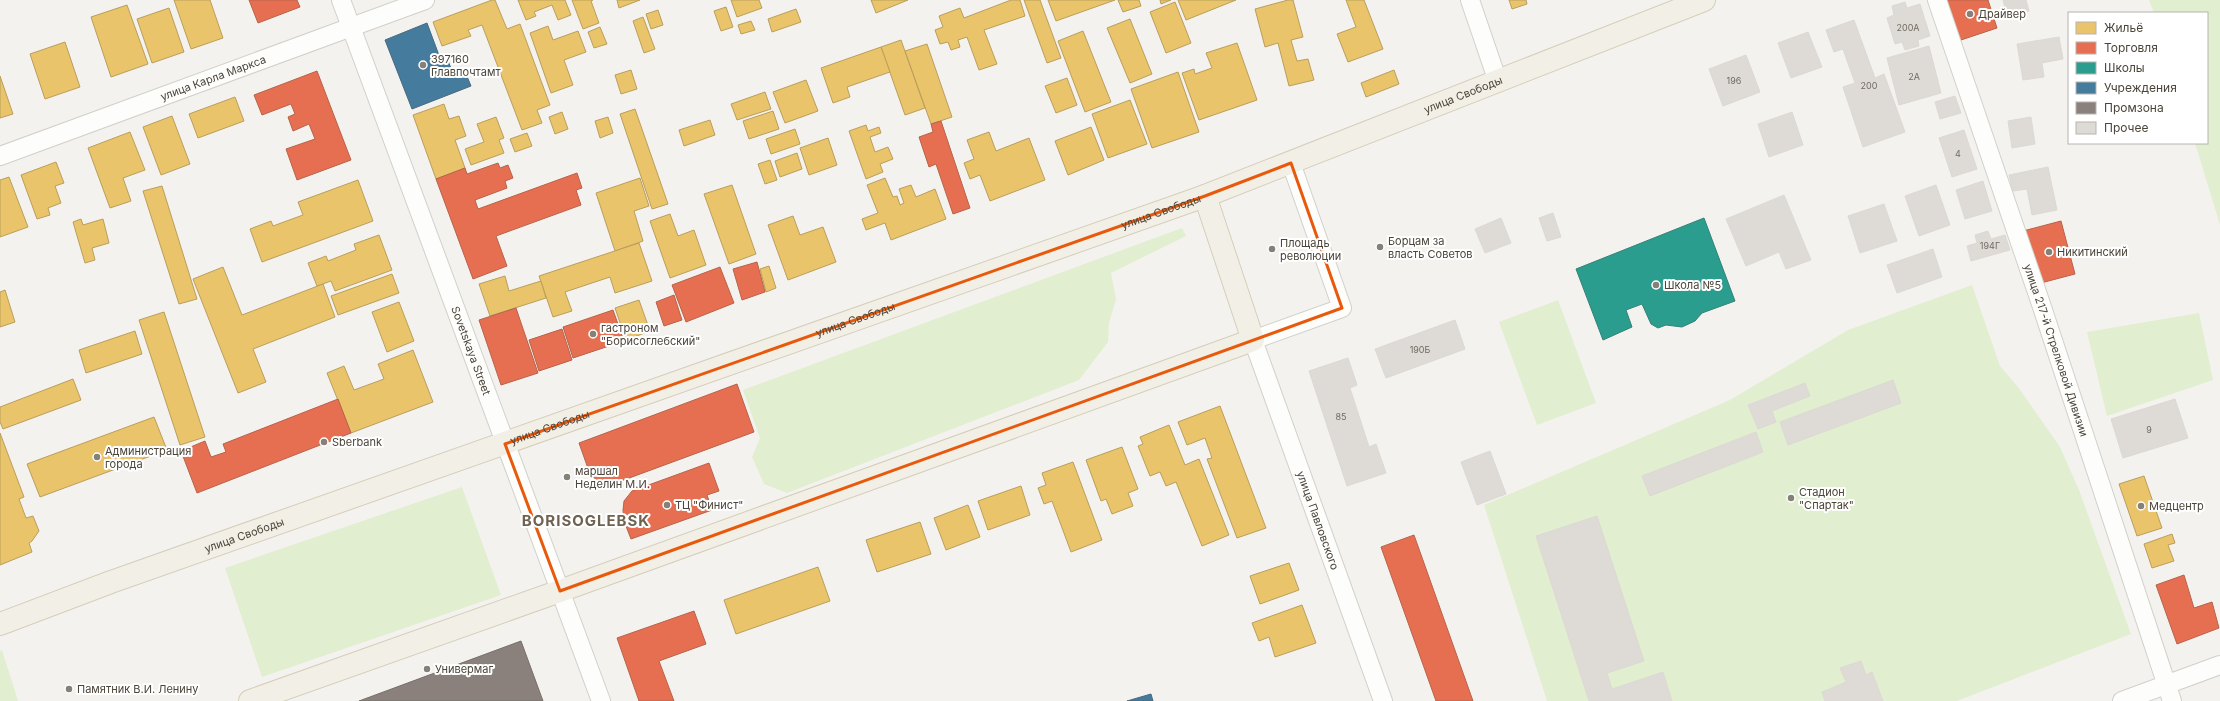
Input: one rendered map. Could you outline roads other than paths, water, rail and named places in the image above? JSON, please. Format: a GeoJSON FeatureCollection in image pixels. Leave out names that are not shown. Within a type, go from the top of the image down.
{"type":"FeatureCollection","features":[{"type":"Feature","properties":{"kind":"main road","name":"улица Свободы"},"geometry":{"type":"LineString","coordinates":[[0,624],[111,582],[1205,196],[1704,0]]}},
{"type":"Feature","properties":{"kind":"main road"},"geometry":{"type":"LineString","coordinates":[[250,701],[560,591],[1253,340],[1205,196]]}},
{"type":"Feature","properties":{"kind":"street","name":"Sovetskaya Street"},"geometry":{"type":"LineString","coordinates":[[341,0],[601,701]]}},
{"type":"Feature","properties":{"kind":"street","name":"улица Карла Маркса"},"geometry":{"type":"LineString","coordinates":[[0,156],[352,29],[426,0]]}},
{"type":"Feature","properties":{"kind":"street"},"geometry":{"type":"LineString","coordinates":[[1470,0],[1498,82]]}},
{"type":"Feature","properties":{"kind":"street","name":"улица 217-й Стрелковой Дивизии"},"geometry":{"type":"LineString","coordinates":[[1937,0],[2038,297],[2169,693]]}},
{"type":"Feature","properties":{"kind":"street"},"geometry":{"type":"LineString","coordinates":[[1253,340],[1342,308],[1291,163]]}},
{"type":"Feature","properties":{"kind":"street","name":"улица Павловского"},"geometry":{"type":"LineString","coordinates":[[1253,340],[1383,701]]}},
{"type":"Feature","properties":{"kind":"street"},"geometry":{"type":"LineString","coordinates":[[2122,701],[2169,693],[2220,665]]}},
{"type":"Feature","properties":{"kind":"place","name":"Драйвер"},"geometry":{"type":"Point","coordinates":[1970,14]}},
{"type":"Feature","properties":{"kind":"place","name":"397160 Главпочтамт"},"geometry":{"type":"Point","coordinates":[423,65]}},
{"type":"Feature","properties":{"kind":"place","name":"Борцам за власть Советов"},"geometry":{"type":"Point","coordinates":[1380,247]}},
{"type":"Feature","properties":{"kind":"place","name":"Площадь революции"},"geometry":{"type":"Point","coordinates":[1272,249]}},
{"type":"Feature","properties":{"kind":"place","name":"Никитинский"},"geometry":{"type":"Point","coordinates":[2049,252]}},
{"type":"Feature","properties":{"kind":"place","name":"Школа №5"},"geometry":{"type":"Point","coordinates":[1656,285]}},
{"type":"Feature","properties":{"kind":"place","name":"гастроном \"Борисоглебский\""},"geometry":{"type":"Point","coordinates":[593,334]}},
{"type":"Feature","properties":{"kind":"place","name":"Sberbank"},"geometry":{"type":"Point","coordinates":[324,442]}},
{"type":"Feature","properties":{"kind":"place","name":"Администрация города"},"geometry":{"type":"Point","coordinates":[97,457]}},
{"type":"Feature","properties":{"kind":"place","name":"маршал Неделин М.И."},"geometry":{"type":"Point","coordinates":[567,477]}},
{"type":"Feature","properties":{"kind":"place","name":"Стадион \"Спартак\""},"geometry":{"type":"Point","coordinates":[1791,498]}},
{"type":"Feature","properties":{"kind":"place","name":"ТЦ \"Финист\""},"geometry":{"type":"Point","coordinates":[667,505]}},
{"type":"Feature","properties":{"kind":"place","name":"Медцентр"},"geometry":{"type":"Point","coordinates":[2141,506]}},
{"type":"Feature","properties":{"kind":"place","name":"Универмаг"},"geometry":{"type":"Point","coordinates":[427,669]}},
{"type":"Feature","properties":{"kind":"place","name":"Памятник В.И. Ленину"},"geometry":{"type":"Point","coordinates":[69,689]}},
{"type":"Feature","properties":{"kind":"district","name":"BORISOGLEBSK"},"geometry":{"type":"Point","coordinates":[586,520]}}]}
